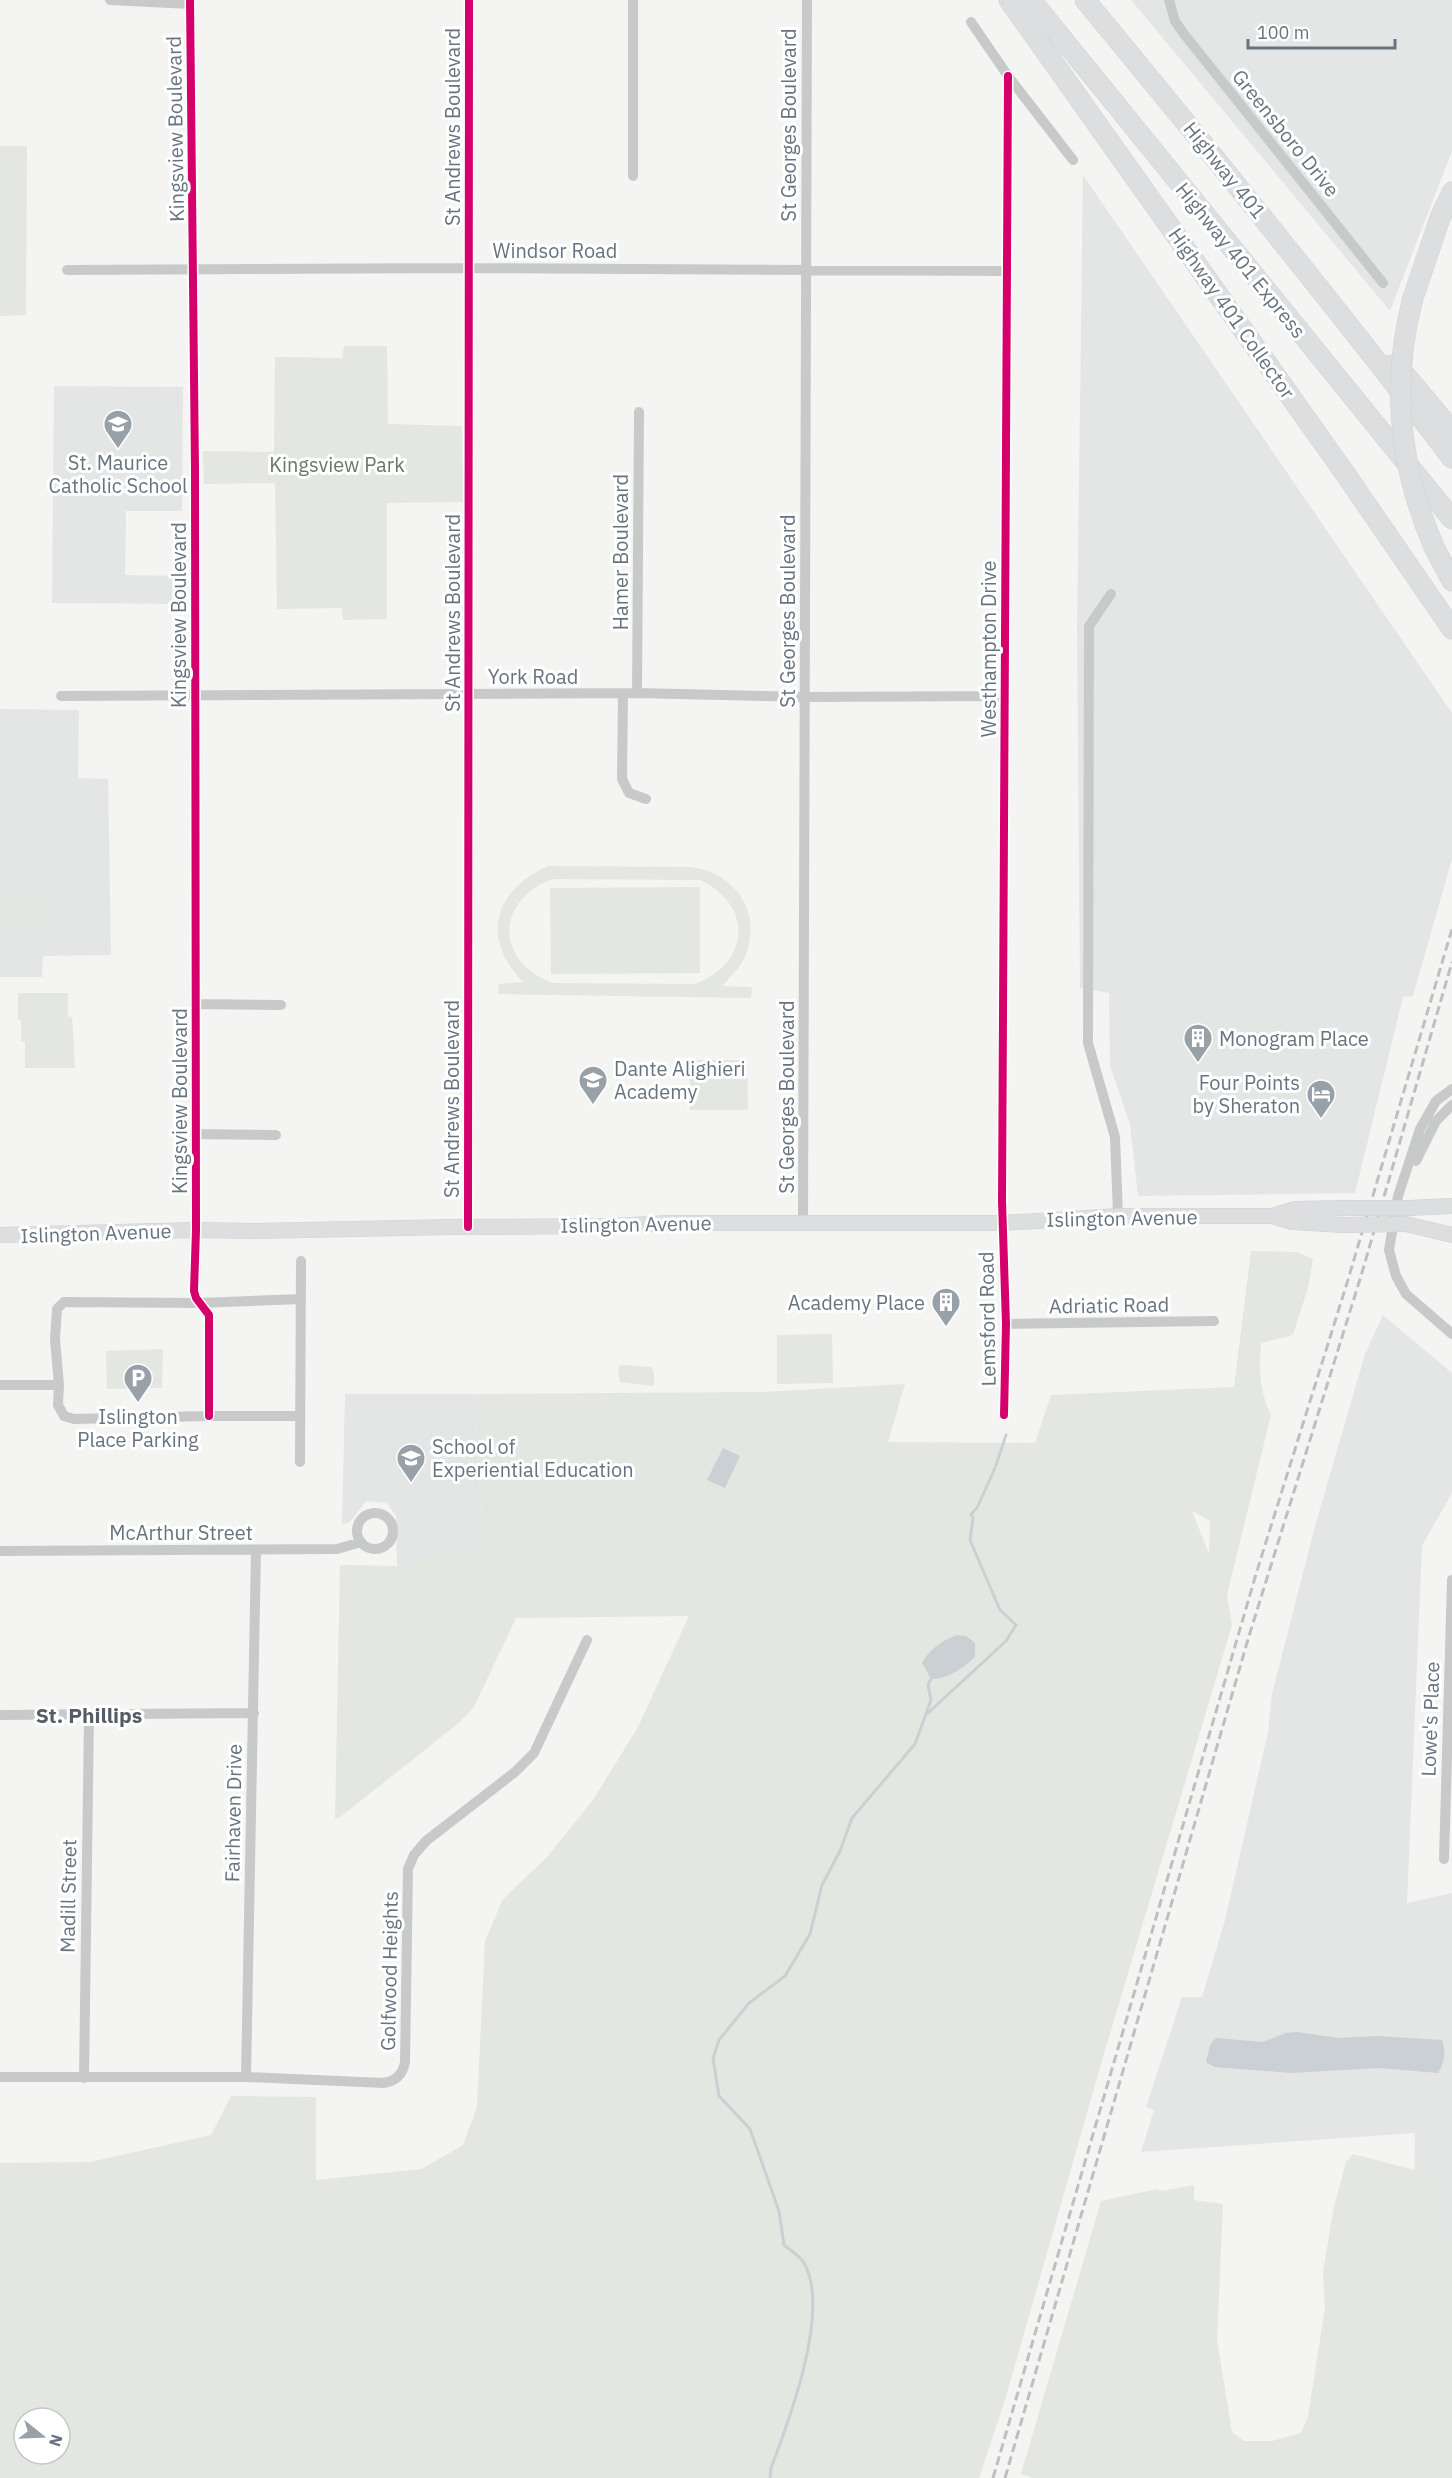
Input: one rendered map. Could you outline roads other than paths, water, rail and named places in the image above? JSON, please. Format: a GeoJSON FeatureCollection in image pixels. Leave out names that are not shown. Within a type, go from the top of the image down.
{"type":"FeatureCollection","features":[{"type":"Feature","properties":{"kind":"highway","name":"Highway 401 Collector"},"geometry":{"type":"LineString","coordinates":[[1009,0],[1344,472],[1452,629]]}},
{"type":"Feature","properties":{"kind":"highway","name":"Highway 401 Express"},"geometry":{"type":"LineString","coordinates":[[1031,0],[1452,519]]}},
{"type":"Feature","properties":{"kind":"highway","name":"Highway 401"},"geometry":{"type":"LineString","coordinates":[[1085,0],[1199,137],[1362,341]]}},
{"type":"Feature","properties":{"kind":"highway"},"geometry":{"type":"LineString","coordinates":[[1452,192],[1440,218],[1406,325],[1402,357],[1401,403],[1409,479],[1421,518],[1452,581]]}},
{"type":"Feature","properties":{"kind":"highway"},"geometry":{"type":"LineString","coordinates":[[1362,341],[1407,377],[1452,431]]}},
{"type":"Feature","properties":{"kind":"highway"},"geometry":{"type":"LineString","coordinates":[[1362,341],[1452,458]]}},
{"type":"Feature","properties":{"kind":"main road","name":"Islington Avenue"},"geometry":{"type":"LineString","coordinates":[[1272,1216],[1295,1209],[1452,1206]]}},
{"type":"Feature","properties":{"kind":"main road","name":"Islington Avenue"},"geometry":{"type":"LineString","coordinates":[[0,1235],[196,1230],[1002,1223],[1118,1216],[1272,1216],[1292,1222],[1344,1225],[1452,1224]]}},
{"type":"Feature","properties":{"kind":"main road"},"geometry":{"type":"LineString","coordinates":[[1406,1224],[1452,1235]]}},
{"type":"Feature","properties":{"kind":"street"},"geometry":{"type":"LineString","coordinates":[[110,0],[190,2]]}},
{"type":"Feature","properties":{"kind":"street","name":"St Andrews Boulevard"},"geometry":{"type":"LineString","coordinates":[[468,1227],[469,0]]}},
{"type":"Feature","properties":{"kind":"street"},"geometry":{"type":"LineString","coordinates":[[633,0],[633,176]]}},
{"type":"Feature","properties":{"kind":"street","name":"St Georges Boulevard"},"geometry":{"type":"LineString","coordinates":[[803,1223],[807,0]]}},
{"type":"Feature","properties":{"kind":"street","name":"Greensboro Drive"},"geometry":{"type":"LineString","coordinates":[[1169,0],[1175,21],[1184,34],[1383,283]]}},
{"type":"Feature","properties":{"kind":"street","name":"Kingsview Boulevard"},"geometry":{"type":"LineString","coordinates":[[190,2],[194,270],[196,1230],[194,1291],[199,1303],[209,1315],[209,1416]]}},
{"type":"Feature","properties":{"kind":"street"},"geometry":{"type":"LineString","coordinates":[[971,22],[1008,76],[1073,160]]}},
{"type":"Feature","properties":{"kind":"street","name":"Westhampton Drive"},"geometry":{"type":"LineString","coordinates":[[1002,1223],[1008,76]]}},
{"type":"Feature","properties":{"kind":"street","name":"Windsor Road"},"geometry":{"type":"LineString","coordinates":[[68,270],[469,268],[1006,271]]}},
{"type":"Feature","properties":{"kind":"street","name":"Hamer Boulevard"},"geometry":{"type":"LineString","coordinates":[[637,693],[639,412]]}},
{"type":"Feature","properties":{"kind":"street"},"geometry":{"type":"LineString","coordinates":[[1111,594],[1089,626],[1088,1043],[1115,1137],[1118,1216]]}},
{"type":"Feature","properties":{"kind":"street","name":"York Road"},"geometry":{"type":"LineString","coordinates":[[61,696],[637,693],[805,697],[1005,696]]}},
{"type":"Feature","properties":{"kind":"street"},"geometry":{"type":"LineString","coordinates":[[623,694],[622,779],[629,793],[646,799]]}},
{"type":"Feature","properties":{"kind":"street"},"geometry":{"type":"LineString","coordinates":[[195,1004],[281,1005]]}},
{"type":"Feature","properties":{"kind":"street"},"geometry":{"type":"LineString","coordinates":[[1452,1089],[1436,1101],[1420,1129],[1398,1196],[1389,1250],[1396,1276],[1406,1294],[1452,1334]]}},
{"type":"Feature","properties":{"kind":"street"},"geometry":{"type":"LineString","coordinates":[[1398,1196],[1436,1121],[1452,1105]]}},
{"type":"Feature","properties":{"kind":"street"},"geometry":{"type":"LineString","coordinates":[[195,1134],[276,1135]]}},
{"type":"Feature","properties":{"kind":"street","name":"Lemsford Road"},"geometry":{"type":"LineString","coordinates":[[1002,1223],[1006,1324],[1004,1415]]}},
{"type":"Feature","properties":{"kind":"street"},"geometry":{"type":"LineString","coordinates":[[300,1462],[301,1262]]}},
{"type":"Feature","properties":{"kind":"street"},"geometry":{"type":"LineString","coordinates":[[299,1416],[74,1419],[64,1416],[58,1405],[59,1385],[55,1339],[57,1309],[64,1302],[199,1303],[301,1299]]}},
{"type":"Feature","properties":{"kind":"street","name":"Adriatic Road"},"geometry":{"type":"LineString","coordinates":[[1006,1324],[1214,1321]]}},
{"type":"Feature","properties":{"kind":"street"},"geometry":{"type":"LineString","coordinates":[[0,1385],[59,1385]]}},
{"type":"Feature","properties":{"kind":"street","name":"McArthur Street"},"geometry":{"type":"LineString","coordinates":[[0,1551],[343,1549],[361,1542]]}},
{"type":"Feature","properties":{"kind":"street","name":"Fairhaven Drive"},"geometry":{"type":"LineString","coordinates":[[246,2077],[256,1550]]}},
{"type":"Feature","properties":{"kind":"street","name":"Lowe's Place"},"geometry":{"type":"LineString","coordinates":[[1444,1859],[1452,1580]]}},
{"type":"Feature","properties":{"kind":"street","name":"Golfwood Heights"},"geometry":{"type":"LineString","coordinates":[[0,2077],[246,2077],[384,2083],[396,2079],[401,2075],[405,2062],[408,1869],[410,1862],[426,1841],[515,1772],[534,1753],[587,1640]]}},
{"type":"Feature","properties":{"kind":"street"},"geometry":{"type":"LineString","coordinates":[[0,1715],[254,1713]]}},
{"type":"Feature","properties":{"kind":"street","name":"Madill Street"},"geometry":{"type":"LineString","coordinates":[[84,2078],[89,1715]]}},
{"type":"Feature","properties":{"kind":"waterway"},"geometry":{"type":"LineString","coordinates":[[996,1465],[1006,1435]]}},
{"type":"Feature","properties":{"kind":"waterway"},"geometry":{"type":"LineString","coordinates":[[927,1714],[1006,1641],[1016,1625],[1000,1610],[970,1540],[973,1518],[971,1514],[977,1508],[995,1468]]}},
{"type":"Feature","properties":{"kind":"waterway"},"geometry":{"type":"LineString","coordinates":[[770,2478],[771,2468],[788,2423],[804,2365],[813,2308],[811,2283],[802,2260],[784,2245],[779,2211],[750,2129],[719,2096],[713,2058],[719,2040],[749,2003],[785,1976],[810,1934],[822,1885],[840,1851],[852,1818],[915,1744],[931,1700],[928,1685],[931,1679]]}},
{"type":"Feature","properties":{"kind":"railway"},"geometry":{"type":"LineString","coordinates":[[993,2478],[1256,1574],[1347,1283],[1452,929]]}},
{"type":"Feature","properties":{"kind":"railway"},"geometry":{"type":"LineString","coordinates":[[1005,2478],[1249,1636],[1361,1276],[1452,962]]}},
{"type":"Feature","properties":{"kind":"place","name":"St. Maurice Catholic School"},"geometry":{"type":"Point","coordinates":[118,450]}},
{"type":"Feature","properties":{"kind":"place","name":"Monogram Place"},"geometry":{"type":"Point","coordinates":[1198,1064]}},
{"type":"Feature","properties":{"kind":"place","name":"Dante Alighieri Academy"},"geometry":{"type":"Point","coordinates":[593,1106]}},
{"type":"Feature","properties":{"kind":"place","name":"Four Points by Sheraton"},"geometry":{"type":"Point","coordinates":[1321,1120]}},
{"type":"Feature","properties":{"kind":"place","name":"Academy Place"},"geometry":{"type":"Point","coordinates":[946,1328]}},
{"type":"Feature","properties":{"kind":"place","name":"Islington Place Parking"},"geometry":{"type":"Point","coordinates":[138,1404]}},
{"type":"Feature","properties":{"kind":"place","name":"School of Experiential Education"},"geometry":{"type":"Point","coordinates":[411,1484]}},
{"type":"Feature","properties":{"kind":"district","name":"St. Phillips"},"geometry":{"type":"Point","coordinates":[89,1715]}},
{"type":"Feature","properties":{"kind":"park label","name":"Kingsview Park"},"geometry":{"type":"Point","coordinates":[337,464]}}]}
